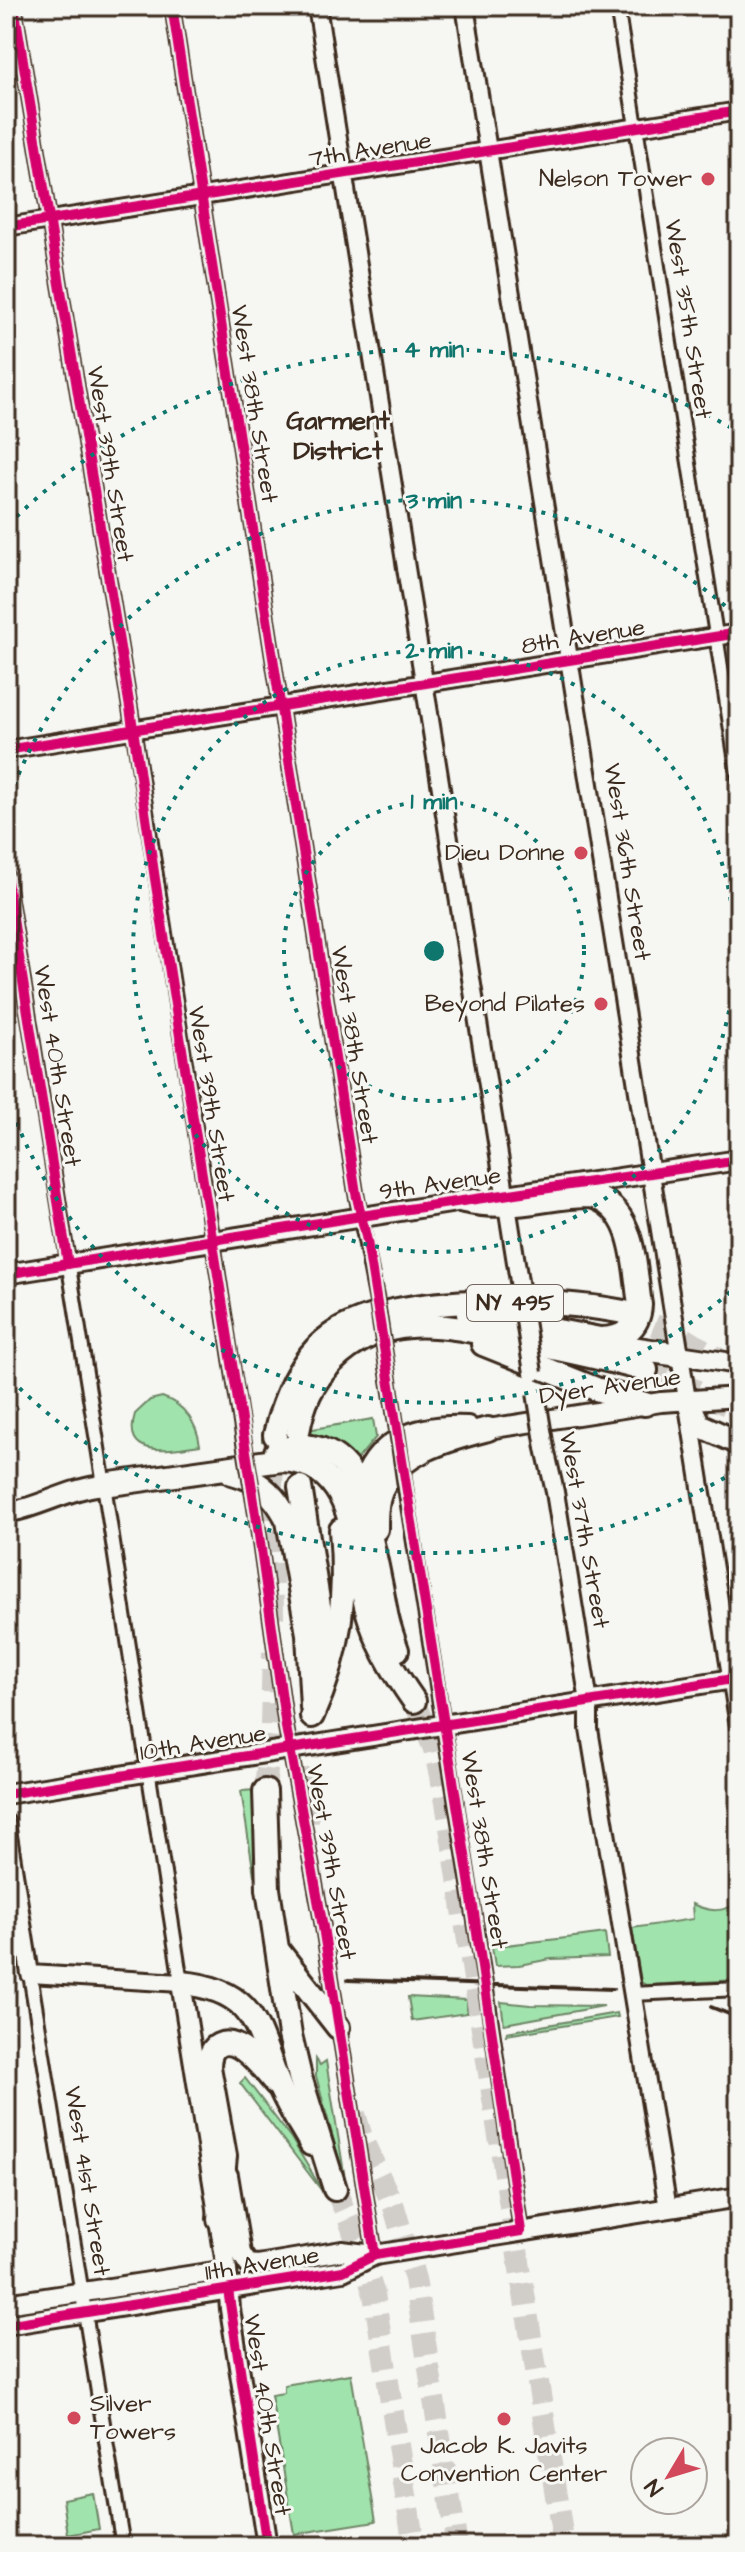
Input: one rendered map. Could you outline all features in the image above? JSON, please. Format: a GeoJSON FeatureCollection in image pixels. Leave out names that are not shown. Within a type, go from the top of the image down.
{"type":"FeatureCollection","features":[{"type":"Feature","properties":{"kind":"highway"},"geometry":{"type":"LineString","coordinates":[[464,1201],[489,1206],[507,1201],[591,1196],[606,1202],[619,1215],[628,1234],[639,1315],[632,1328],[624,1334],[600,1339]]}},
{"type":"Feature","properties":{"kind":"highway","name":"NY 495"},"geometry":{"type":"LineString","coordinates":[[275,1435],[292,1385],[309,1357],[331,1335],[372,1315],[448,1302],[569,1304],[624,1312]]}},
{"type":"Feature","properties":{"kind":"highway"},"geometry":{"type":"LineString","coordinates":[[407,1309],[487,1316],[600,1339],[624,1347],[679,1355]]}},
{"type":"Feature","properties":{"kind":"highway","name":"NY 495"},"geometry":{"type":"LineString","coordinates":[[298,1432],[309,1393],[320,1375],[346,1350],[374,1332],[413,1324],[554,1347],[646,1370]]}},
{"type":"Feature","properties":{"kind":"highway"},"geometry":{"type":"LineString","coordinates":[[309,1393],[314,1366],[349,1325]]}},
{"type":"Feature","properties":{"kind":"highway"},"geometry":{"type":"LineString","coordinates":[[449,1329],[596,1389],[645,1404]]}},
{"type":"Feature","properties":{"kind":"highway"},"geometry":{"type":"LineString","coordinates":[[687,1400],[699,1425],[739,1443]]}},
{"type":"Feature","properties":{"kind":"highway"},"geometry":{"type":"LineString","coordinates":[[361,1492],[366,1473],[375,1460],[404,1438],[426,1430],[488,1429]]}},
{"type":"Feature","properties":{"kind":"highway"},"geometry":{"type":"LineString","coordinates":[[376,1554],[378,1501],[382,1489],[395,1472],[418,1453],[488,1429]]}},
{"type":"Feature","properties":{"kind":"highway"},"geometry":{"type":"LineString","coordinates":[[104,1485],[282,1460],[302,1464],[323,1475],[340,1495],[352,1523],[368,1614],[392,1667],[414,1701],[388,1625],[361,1492],[346,1466],[313,1446],[285,1449],[241,1465]]}},
{"type":"Feature","properties":{"kind":"highway"},"geometry":{"type":"LineString","coordinates":[[241,1465],[305,1475],[328,1497],[339,1518],[342,1619],[326,1685],[312,1716]]}},
{"type":"Feature","properties":{"kind":"highway"},"geometry":{"type":"LineString","coordinates":[[214,1469],[241,1475],[261,1486],[280,1505],[288,1521],[308,1634],[312,1716]]}},
{"type":"Feature","properties":{"kind":"highway"},"geometry":{"type":"LineString","coordinates":[[300,1487],[323,1635],[312,1716]]}},
{"type":"Feature","properties":{"kind":"highway"},"geometry":{"type":"LineString","coordinates":[[181,1983],[222,1992],[248,2011],[265,2040],[282,2091],[335,2189],[298,2067],[276,1945],[266,1864],[265,1791]]}},
{"type":"Feature","properties":{"kind":"highway"},"geometry":{"type":"LineString","coordinates":[[276,1945],[288,1965],[338,2027]]}},
{"type":"Feature","properties":{"kind":"highway"},"geometry":{"type":"LineString","coordinates":[[219,2219],[225,2156],[209,2067],[215,2048],[224,2043],[241,2047],[282,2091]]}},
{"type":"Feature","properties":{"kind":"main road","name":"West 37th Street"},"geometry":{"type":"LineString","coordinates":[[317,6],[536,1393],[589,1702],[589,1729],[668,2209]]}},
{"type":"Feature","properties":{"kind":"main road","name":"West 36th Street"},"geometry":{"type":"LineString","coordinates":[[465,6],[679,1355],[735,1679],[739,1726]]}},
{"type":"Feature","properties":{"kind":"main road","name":"7th Avenue"},"geometry":{"type":"LineString","coordinates":[[6,227],[739,111]]}},
{"type":"Feature","properties":{"kind":"main road","name":"8th Avenue"},"geometry":{"type":"LineString","coordinates":[[6,750],[739,633]]}},
{"type":"Feature","properties":{"kind":"main road","name":"9th Avenue"},"geometry":{"type":"LineString","coordinates":[[507,1201],[651,1173],[739,1160]]}},
{"type":"Feature","properties":{"kind":"main road","name":"9th Avenue"},"geometry":{"type":"LineString","coordinates":[[6,1274],[464,1201]]}},
{"type":"Feature","properties":{"kind":"main road","name":"Dyer Avenue"},"geometry":{"type":"LineString","coordinates":[[679,1355],[739,1364]]}},
{"type":"Feature","properties":{"kind":"main road","name":"Dyer Avenue"},"geometry":{"type":"LineString","coordinates":[[488,1429],[645,1404],[739,1397]]}},
{"type":"Feature","properties":{"kind":"main road"},"geometry":{"type":"LineString","coordinates":[[6,1513],[36,1507],[83,1487],[104,1485]]}},
{"type":"Feature","properties":{"kind":"main road","name":"10th Avenue"},"geometry":{"type":"LineString","coordinates":[[6,1794],[735,1679]]}},
{"type":"Feature","properties":{"kind":"main road","name":"West 41st Street"},"geometry":{"type":"LineString","coordinates":[[6,1823],[30,1974]]}},
{"type":"Feature","properties":{"kind":"main road"},"geometry":{"type":"LineString","coordinates":[[30,1974],[181,1983]]}},
{"type":"Feature","properties":{"kind":"main road","name":"West 40th Street"},"geometry":{"type":"LineString","coordinates":[[181,1983],[267,2546]]}},
{"type":"Feature","properties":{"kind":"main road","name":"11th Avenue"},"geometry":{"type":"LineString","coordinates":[[225,2156],[241,2253],[245,2261],[258,2265],[342,2251],[375,2255],[739,2197]]}},
{"type":"Feature","properties":{"kind":"main road","name":"11th Avenue"},"geometry":{"type":"LineString","coordinates":[[6,2325],[343,2271],[375,2255]]}},
{"type":"Feature","properties":{"kind":"main road","name":"11th Avenue"},"geometry":{"type":"LineString","coordinates":[[6,2304],[227,2270]]}},
{"type":"Feature","properties":{"kind":"street","name":"West 39th Street"},"geometry":{"type":"LineString","coordinates":[[14,6],[133,729],[291,1749],[375,2255]]}},
{"type":"Feature","properties":{"kind":"street","name":"West 38th Street"},"geometry":{"type":"LineString","coordinates":[[172,6],[361,1216],[489,2009],[521,2231]]}},
{"type":"Feature","properties":{"kind":"street","name":"West 35th Street"},"geometry":{"type":"LineString","coordinates":[[617,6],[739,781]]}},
{"type":"Feature","properties":{"kind":"street","name":"West 40th Street"},"geometry":{"type":"LineString","coordinates":[[6,875],[181,1983]]}},
{"type":"Feature","properties":{"kind":"street","name":"West 41st Street"},"geometry":{"type":"LineString","coordinates":[[30,1974],[123,2546]]}},
{"type":"Feature","properties":{"kind":"street"},"geometry":{"type":"LineString","coordinates":[[632,1994],[739,1989]]}},
{"type":"Feature","properties":{"kind":"green space"},"geometry":{"type":"Polygon","coordinates":[[[162,1397],[177,1404],[188,1415],[200,1445],[152,1449],[142,1446],[135,1439],[135,1414],[150,1400],[162,1397]]]}},
{"type":"Feature","properties":{"kind":"green space"},"geometry":{"type":"Polygon","coordinates":[[[373,1419],[376,1437],[357,1460],[294,1436],[262,1441],[265,1437],[373,1419]]]}},
{"type":"Feature","properties":{"kind":"green space"},"geometry":{"type":"Polygon","coordinates":[[[257,1790],[259,1875],[254,1875],[241,1791],[257,1790]]]}},
{"type":"Feature","properties":{"kind":"green space"},"geometry":{"type":"Polygon","coordinates":[[[739,1902],[739,1980],[646,1985],[641,1982],[632,1928],[693,1919],[692,1904],[716,1910],[739,1902]]]}},
{"type":"Feature","properties":{"kind":"green space"},"geometry":{"type":"Polygon","coordinates":[[[605,1933],[608,1957],[551,1959],[495,1966],[492,1947],[605,1933]]]}},
{"type":"Feature","properties":{"kind":"green space"},"geometry":{"type":"Polygon","coordinates":[[[408,1997],[467,2000],[467,2013],[412,2021],[408,1997]]]}},
{"type":"Feature","properties":{"kind":"green space"},"geometry":{"type":"Polygon","coordinates":[[[501,2002],[530,2005],[604,2006],[504,2024],[501,2002]]]}},
{"type":"Feature","properties":{"kind":"green space"},"geometry":{"type":"Polygon","coordinates":[[[617,2013],[618,2017],[506,2035],[507,2032],[617,2013]]]}},
{"type":"Feature","properties":{"kind":"green space"},"geometry":{"type":"Polygon","coordinates":[[[316,2059],[320,2065],[326,2061],[346,2185],[316,2076],[316,2059]]]}},
{"type":"Feature","properties":{"kind":"green space"},"geometry":{"type":"Polygon","coordinates":[[[245,2078],[291,2138],[325,2195],[240,2083],[245,2078]]]}},
{"type":"Feature","properties":{"kind":"green space"},"geometry":{"type":"Polygon","coordinates":[[[351,2374],[376,2521],[294,2534],[271,2395],[284,2393],[284,2385],[351,2374]]]}},
{"type":"Feature","properties":{"kind":"green space"},"geometry":{"type":"Polygon","coordinates":[[[93,2493],[99,2529],[68,2535],[63,2499],[93,2493]]]}},
{"type":"Feature","properties":{"kind":"tunnel"},"geometry":{"type":"LineString","coordinates":[[624,1312],[681,1336],[731,1366]]}},
{"type":"Feature","properties":{"kind":"tunnel"},"geometry":{"type":"LineString","coordinates":[[646,1370],[739,1411]]}},
{"type":"Feature","properties":{"kind":"tunnel"},"geometry":{"type":"LineString","coordinates":[[273,1618],[271,1505],[274,1444]]}},
{"type":"Feature","properties":{"kind":"tunnel"},"geometry":{"type":"LineString","coordinates":[[265,1791],[273,1652]]}},
{"type":"Feature","properties":{"kind":"tunnel"},"geometry":{"type":"LineString","coordinates":[[414,1701],[434,1749],[446,1802],[564,2546]]}},
{"type":"Feature","properties":{"kind":"tunnel"},"geometry":{"type":"LineString","coordinates":[[308,1823],[305,1766],[312,1716]]}},
{"type":"Feature","properties":{"kind":"tunnel"},"geometry":{"type":"LineString","coordinates":[[355,2114],[363,2141],[394,2207],[415,2279],[457,2546]]}},
{"type":"Feature","properties":{"kind":"tunnel"},"geometry":{"type":"LineString","coordinates":[[335,2189],[351,2225],[374,2294],[414,2546]]}},
{"type":"Feature","properties":{"kind":"railway"},"geometry":{"type":"LineString","coordinates":[[348,1980],[613,1989]]}},
{"type":"Feature","properties":{"kind":"railway"},"geometry":{"type":"LineString","coordinates":[[711,2007],[739,2018]]}},
{"type":"Feature","properties":{"kind":"cycle path"},"geometry":{"type":"LineString","coordinates":[[14,6],[130,708],[256,1514],[286,1727],[323,1927],[375,2255]]}},
{"type":"Feature","properties":{"kind":"cycle path"},"geometry":{"type":"LineString","coordinates":[[6,2325],[343,2271],[375,2255],[521,2231],[470,1886],[367,1241],[356,1193],[172,6]]}},
{"type":"Feature","properties":{"kind":"cycle path"},"geometry":{"type":"LineString","coordinates":[[6,227],[739,111]]}},
{"type":"Feature","properties":{"kind":"cycle path"},"geometry":{"type":"LineString","coordinates":[[6,750],[739,633]]}},
{"type":"Feature","properties":{"kind":"cycle path"},"geometry":{"type":"LineString","coordinates":[[6,875],[68,1264]]}},
{"type":"Feature","properties":{"kind":"cycle path"},"geometry":{"type":"LineString","coordinates":[[6,1274],[361,1216],[739,1160]]}},
{"type":"Feature","properties":{"kind":"cycle path"},"geometry":{"type":"LineString","coordinates":[[6,1794],[739,1678]]}},
{"type":"Feature","properties":{"kind":"cycle path"},"geometry":{"type":"LineString","coordinates":[[228,2290],[267,2546]]}},
{"type":"Feature","properties":{"kind":"place","name":"Nelson Tower"},"geometry":{"type":"Point","coordinates":[708,179]}},
{"type":"Feature","properties":{"kind":"place","name":"Dieu Donne"},"geometry":{"type":"Point","coordinates":[581,853]}},
{"type":"Feature","properties":{"kind":"place","name":"Beyond Pilates"},"geometry":{"type":"Point","coordinates":[601,1004]}},
{"type":"Feature","properties":{"kind":"place","name":"Silver Towers"},"geometry":{"type":"Point","coordinates":[74,2418]}},
{"type":"Feature","properties":{"kind":"place","name":"Jacob K. Javits Convention Center"},"geometry":{"type":"Point","coordinates":[504,2419]}},
{"type":"Feature","properties":{"kind":"district","name":"Garment District"},"geometry":{"type":"Point","coordinates":[338,436]}}]}
